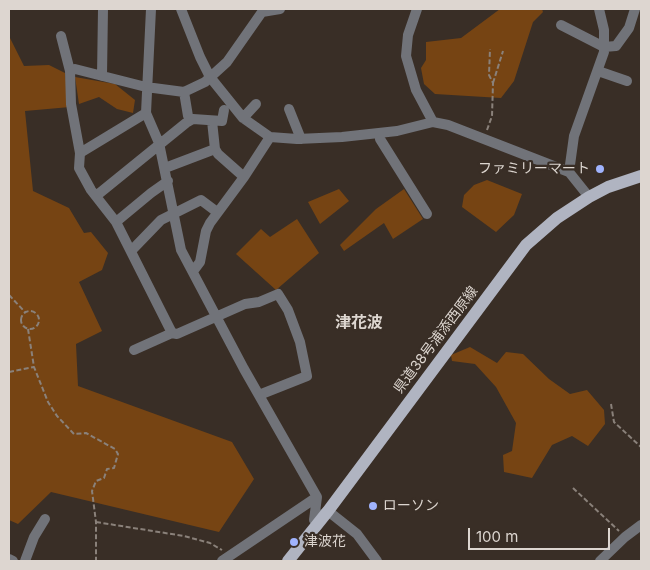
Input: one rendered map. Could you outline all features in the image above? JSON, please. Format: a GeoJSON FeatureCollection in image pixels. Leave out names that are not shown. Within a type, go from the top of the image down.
{"type":"FeatureCollection","features":[{"type":"Feature","properties":{"kind":"main road","name":"県道38号浦添西原線"},"geometry":{"type":"LineString","coordinates":[[288,561],[328,511],[526,245],[557,218],[589,196],[608,187],[641,176]]}},
{"type":"Feature","properties":{"kind":"street"},"geometry":{"type":"LineString","coordinates":[[102,76],[103,9]]}},
{"type":"Feature","properties":{"kind":"street"},"geometry":{"type":"LineString","coordinates":[[151,9],[146,113],[159,143],[182,250],[259,395],[317,497],[314,520],[328,511],[357,534],[377,561]]}},
{"type":"Feature","properties":{"kind":"street"},"geometry":{"type":"LineString","coordinates":[[181,9],[210,78],[243,118],[270,137],[300,139],[379,133],[397,131],[432,122],[448,125],[569,172],[589,196]]}},
{"type":"Feature","properties":{"kind":"street"},"geometry":{"type":"LineString","coordinates":[[70,71],[75,70],[146,87],[184,92],[210,78],[227,62],[260,10],[280,9]]}},
{"type":"Feature","properties":{"kind":"street"},"geometry":{"type":"LineString","coordinates":[[417,9],[408,35],[406,56],[416,90],[432,122]]}},
{"type":"Feature","properties":{"kind":"street"},"geometry":{"type":"LineString","coordinates":[[569,172],[574,136],[598,71],[604,47],[604,30],[599,9]]}},
{"type":"Feature","properties":{"kind":"street"},"geometry":{"type":"LineString","coordinates":[[561,25],[604,47],[616,46],[629,28],[635,9]]}},
{"type":"Feature","properties":{"kind":"street"},"geometry":{"type":"LineString","coordinates":[[62,36],[70,71],[71,104],[80,153],[79,168],[93,193],[116,222],[132,250],[172,333]]}},
{"type":"Feature","properties":{"kind":"street"},"geometry":{"type":"LineString","coordinates":[[598,71],[627,82]]}},
{"type":"Feature","properties":{"kind":"street"},"geometry":{"type":"LineString","coordinates":[[184,92],[188,116]]}},
{"type":"Feature","properties":{"kind":"street"},"geometry":{"type":"LineString","coordinates":[[243,118],[256,104]]}},
{"type":"Feature","properties":{"kind":"street"},"geometry":{"type":"LineString","coordinates":[[289,109],[300,139]]}},
{"type":"Feature","properties":{"kind":"street"},"geometry":{"type":"LineString","coordinates":[[93,193],[193,119],[222,121],[224,110]]}},
{"type":"Feature","properties":{"kind":"street"},"geometry":{"type":"LineString","coordinates":[[80,153],[146,113]]}},
{"type":"Feature","properties":{"kind":"street"},"geometry":{"type":"LineString","coordinates":[[212,121],[215,149],[222,158],[244,177]]}},
{"type":"Feature","properties":{"kind":"street"},"geometry":{"type":"LineString","coordinates":[[379,133],[380,139],[427,214]]}},
{"type":"Feature","properties":{"kind":"street"},"geometry":{"type":"LineString","coordinates":[[194,270],[200,262],[206,231],[217,212],[244,177],[270,137]]}},
{"type":"Feature","properties":{"kind":"street"},"geometry":{"type":"LineString","coordinates":[[165,168],[215,149]]}},
{"type":"Feature","properties":{"kind":"street"},"geometry":{"type":"LineString","coordinates":[[116,222],[150,193],[168,181]]}},
{"type":"Feature","properties":{"kind":"street"},"geometry":{"type":"LineString","coordinates":[[132,250],[160,220],[202,200],[217,212]]}},
{"type":"Feature","properties":{"kind":"street"},"geometry":{"type":"LineString","coordinates":[[134,350],[172,333],[177,334],[245,304],[259,302],[278,294],[288,310],[300,342],[307,376],[259,395]]}},
{"type":"Feature","properties":{"kind":"street"},"geometry":{"type":"LineString","coordinates":[[225,559],[317,497]]}},
{"type":"Feature","properties":{"kind":"street"},"geometry":{"type":"LineString","coordinates":[[25,561],[34,537],[45,520]]}},
{"type":"Feature","properties":{"kind":"street"},"geometry":{"type":"LineString","coordinates":[[600,561],[625,537],[641,525]]}},
{"type":"Feature","properties":{"kind":"street"},"geometry":{"type":"LineString","coordinates":[[9,559],[13,561]]}},
{"type":"Feature","properties":{"kind":"path"},"geometry":{"type":"LineString","coordinates":[[490,49],[489,75],[493,83]]}},
{"type":"Feature","properties":{"kind":"path"},"geometry":{"type":"LineString","coordinates":[[484,139],[492,116],[493,83],[503,51]]}},
{"type":"Feature","properties":{"kind":"path"},"geometry":{"type":"LineString","coordinates":[[9,295],[25,312],[34,312],[39,321],[33,328],[28,329]]}},
{"type":"Feature","properties":{"kind":"path"},"geometry":{"type":"LineString","coordinates":[[25,312],[22,315],[21,324],[28,329],[34,367],[48,402],[67,428],[74,434],[86,433],[115,449],[118,454],[114,468],[107,469],[104,478],[96,481],[92,490],[96,522],[96,561]]}},
{"type":"Feature","properties":{"kind":"path"},"geometry":{"type":"LineString","coordinates":[[9,372],[34,367]]}},
{"type":"Feature","properties":{"kind":"path"},"geometry":{"type":"LineString","coordinates":[[611,404],[614,422],[641,447]]}},
{"type":"Feature","properties":{"kind":"path"},"geometry":{"type":"LineString","coordinates":[[573,488],[625,537]]}},
{"type":"Feature","properties":{"kind":"path"},"geometry":{"type":"LineString","coordinates":[[96,522],[184,536],[218,547],[225,559]]}},
{"type":"Feature","properties":{"kind":"shaded area"},"geometry":{"type":"Polygon","coordinates":[[[500,9],[542,9],[543,12],[533,22],[514,81],[501,98],[435,94],[424,84],[421,68],[426,60],[426,42],[461,38],[500,9]]]}},
{"type":"Feature","properties":{"kind":"shaded area"},"geometry":{"type":"Polygon","coordinates":[[[9,36],[24,66],[49,65],[65,73],[70,107],[25,111],[33,191],[69,208],[84,233],[91,232],[108,253],[102,270],[79,282],[102,331],[76,344],[78,386],[232,442],[254,479],[219,532],[51,492],[18,524],[9,520],[9,36]]]}},
{"type":"Feature","properties":{"kind":"shaded area"},"geometry":{"type":"Polygon","coordinates":[[[75,77],[115,84],[135,100],[133,113],[117,109],[99,97],[79,104],[75,77]]]}},
{"type":"Feature","properties":{"kind":"shaded area"},"geometry":{"type":"Polygon","coordinates":[[[487,180],[522,194],[514,215],[496,232],[462,207],[464,195],[474,185],[487,180]]]}},
{"type":"Feature","properties":{"kind":"shaded area"},"geometry":{"type":"Polygon","coordinates":[[[339,189],[349,201],[320,224],[308,202],[339,189]]]}},
{"type":"Feature","properties":{"kind":"shaded area"},"geometry":{"type":"Polygon","coordinates":[[[404,189],[423,219],[393,239],[384,223],[344,251],[340,245],[376,209],[404,189]]]}},
{"type":"Feature","properties":{"kind":"shaded area"},"geometry":{"type":"Polygon","coordinates":[[[297,219],[319,253],[276,290],[236,254],[261,229],[270,237],[297,219]]]}},
{"type":"Feature","properties":{"kind":"shaded area"},"geometry":{"type":"Polygon","coordinates":[[[470,347],[497,363],[506,352],[523,354],[549,379],[570,394],[587,390],[604,410],[605,424],[588,446],[572,436],[552,445],[532,478],[504,472],[503,455],[512,451],[516,423],[496,387],[475,364],[452,361],[451,355],[470,347]]]}},
{"type":"Feature","properties":{"kind":"place","name":"ファミリーマート"},"geometry":{"type":"Point","coordinates":[600,169]}},
{"type":"Feature","properties":{"kind":"place","name":"ローソン"},"geometry":{"type":"Point","coordinates":[373,506]}},
{"type":"Feature","properties":{"kind":"place","name":"津波花"},"geometry":{"type":"Point","coordinates":[294,542]}},
{"type":"Feature","properties":{"kind":"district","name":"津花波"},"geometry":{"type":"Point","coordinates":[359,323]}}]}
